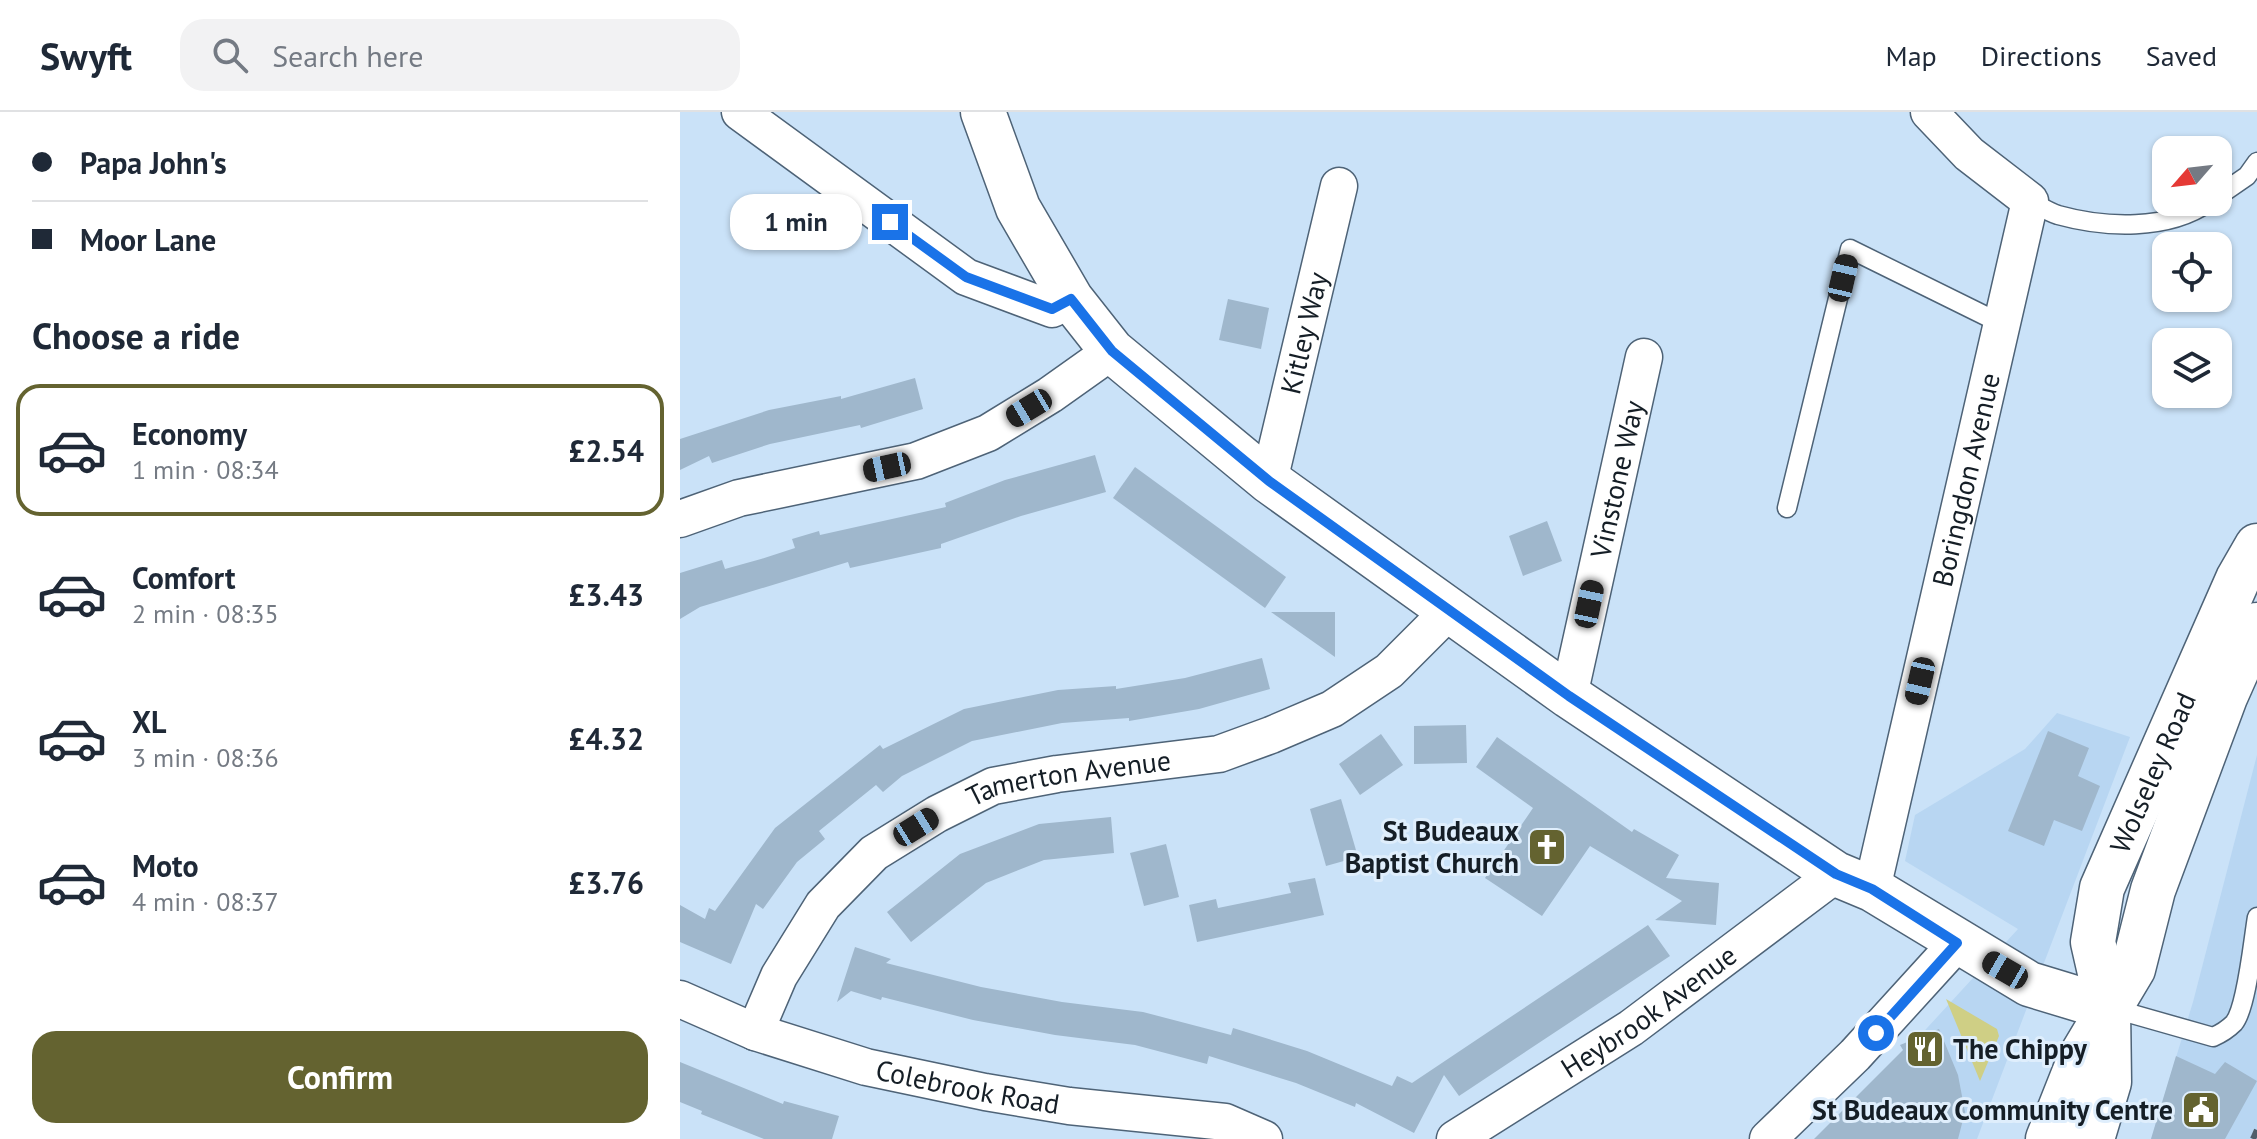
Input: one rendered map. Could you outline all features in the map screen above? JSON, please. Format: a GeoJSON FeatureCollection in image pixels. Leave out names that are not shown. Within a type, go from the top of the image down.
{"type":"FeatureCollection","features":[{"type":"Feature","properties":{"kind":"street"},"geometry":{"type":"LineString","coordinates":[[740,112],[966,277],[1052,309],[1071,299]]}},
{"type":"Feature","properties":{"kind":"street"},"geometry":{"type":"LineString","coordinates":[[983,112],[1018,208],[1071,299],[1112,351],[1269,481],[1569,696],[1854,882],[2029,984],[2108,1008]]}},
{"type":"Feature","properties":{"kind":"street"},"geometry":{"type":"LineString","coordinates":[[1929,112],[1969,154],[2030,201]]}},
{"type":"Feature","properties":{"kind":"street","name":"Kitley Way"},"geometry":{"type":"LineString","coordinates":[[1269,481],[1339,186]]}},
{"type":"Feature","properties":{"kind":"street","name":"Boringdon Avenue"},"geometry":{"type":"LineString","coordinates":[[1854,882],[2002,324],[2030,201]]}},
{"type":"Feature","properties":{"kind":"street"},"geometry":{"type":"LineString","coordinates":[[680,519],[739,498],[916,461],[974,439],[1050,395],[1112,351]]}},
{"type":"Feature","properties":{"kind":"street","name":"Vinstone Way"},"geometry":{"type":"LineString","coordinates":[[1569,696],[1644,357]]}},
{"type":"Feature","properties":{"kind":"street","name":"Wolseley Road"},"geometry":{"type":"LineString","coordinates":[[2092,1139],[2109,1082],[2108,1008],[2093,942],[2102,888],[2232,593],[2257,546]]}},
{"type":"Feature","properties":{"kind":"street","name":"Tamerton Avenue"},"geometry":{"type":"LineString","coordinates":[[755,1032],[779,976],[823,905],[874,853],[937,814],[993,786],[1057,774],[1219,754],[1271,735],[1332,709],[1389,671],[1450,610]]}},
{"type":"Feature","properties":{"kind":"street","name":"Wolseley Road"},"geometry":{"type":"LineString","coordinates":[[2048,1139],[2081,1056],[2133,969],[2153,890],[2225,697],[2257,625]]}},
{"type":"Feature","properties":{"kind":"street","name":"Heybrook Avenue"},"geometry":{"type":"LineString","coordinates":[[1455,1139],[1854,882]]}},
{"type":"Feature","properties":{"kind":"street"},"geometry":{"type":"LineString","coordinates":[[1768,1139],[1855,1055],[1957,943]]}},
{"type":"Feature","properties":{"kind":"street","name":"Colebrook Road"},"geometry":{"type":"LineString","coordinates":[[680,999],[755,1032],[866,1067],[1069,1106],[1225,1122],[1264,1139]]}},
{"type":"Feature","properties":{"kind":"lane"},"geometry":{"type":"LineString","coordinates":[[2232,186],[2247,176],[2257,162]]}},
{"type":"Feature","properties":{"kind":"lane"},"geometry":{"type":"LineString","coordinates":[[2030,201],[2057,215],[2102,222],[2153,224],[2173,216]]}},
{"type":"Feature","properties":{"kind":"lane"},"geometry":{"type":"LineString","coordinates":[[1787,508],[1850,249],[2002,324]]}},
{"type":"Feature","properties":{"kind":"lane"},"geometry":{"type":"LineString","coordinates":[[2108,1008],[2213,1037],[2222,1033],[2235,1022],[2241,1008],[2257,917]]}},
{"type":"Feature","properties":{"kind":"shaded area"},"geometry":{"type":"Polygon","coordinates":[[[2057,713],[2130,737],[1977,1139],[1825,1139],[2018,929],[1905,861],[1915,815],[2025,749],[2057,713]]]}},
{"type":"Feature","properties":{"kind":"shaded area"},"geometry":{"type":"Polygon","coordinates":[[[2257,755],[2257,1139],[2151,1139],[2193,1002],[2257,755]]]}},
{"type":"Feature","properties":{"kind":"shaded area"},"geometry":{"type":"Polygon","coordinates":[[[1946,999],[1997,1029],[1999,1036],[1980,1081],[1946,999]]]}},
{"type":"Feature","properties":{"kind":"building"},"geometry":{"type":"Polygon","coordinates":[[[1228,299],[1269,308],[1261,349],[1219,340],[1228,299]]]}},
{"type":"Feature","properties":{"kind":"building"},"geometry":{"type":"Polygon","coordinates":[[[915,378],[923,409],[861,428],[860,425],[770,444],[712,463],[709,456],[680,470],[680,439],[769,410],[841,396],[841,399],[915,378]]]}},
{"type":"Feature","properties":{"kind":"building"},"geometry":{"type":"Polygon","coordinates":[[[1095,455],[1106,492],[1021,516],[941,544],[941,548],[850,568],[848,562],[700,607],[680,619],[680,573],[722,560],[725,569],[761,559],[795,548],[792,539],[819,531],[820,535],[946,507],[945,503],[1005,480],[1095,455]]]}},
{"type":"Feature","properties":{"kind":"building"},"geometry":{"type":"Polygon","coordinates":[[[1135,467],[1286,577],[1265,608],[1113,498],[1135,467]]]}},
{"type":"Feature","properties":{"kind":"building"},"geometry":{"type":"Polygon","coordinates":[[[1547,521],[1562,561],[1523,576],[1509,536],[1547,521]]]}},
{"type":"Feature","properties":{"kind":"building"},"geometry":{"type":"Polygon","coordinates":[[[1271,612],[1335,612],[1335,657],[1271,612]]]}},
{"type":"Feature","properties":{"kind":"building"},"geometry":{"type":"Polygon","coordinates":[[[1262,658],[1270,689],[1199,709],[1129,721],[1129,718],[1062,723],[972,741],[902,776],[883,792],[876,785],[819,831],[825,839],[797,862],[763,909],[756,904],[731,964],[680,942],[680,905],[705,919],[709,908],[715,911],[775,828],[880,745],[883,749],[964,709],[1058,690],[1116,686],[1116,689],[1185,678],[1262,658]]]}},
{"type":"Feature","properties":{"kind":"building"},"geometry":{"type":"Polygon","coordinates":[[[1466,725],[1467,763],[1414,764],[1414,726],[1466,725]]]}},
{"type":"Feature","properties":{"kind":"building"},"geometry":{"type":"Polygon","coordinates":[[[2048,731],[2089,748],[2078,776],[2100,786],[2082,831],[2054,820],[2044,846],[2008,831],[2048,731]]]}},
{"type":"Feature","properties":{"kind":"building"},"geometry":{"type":"Polygon","coordinates":[[[1381,734],[1403,765],[1360,795],[1339,764],[1381,734]]]}},
{"type":"Feature","properties":{"kind":"building"},"geometry":{"type":"Polygon","coordinates":[[[1497,737],[1632,832],[1634,829],[1679,855],[1666,878],[1719,883],[1716,925],[1655,920],[1682,901],[1590,846],[1542,916],[1485,878],[1533,808],[1476,767],[1497,737]]]}},
{"type":"Feature","properties":{"kind":"building"},"geometry":{"type":"Polygon","coordinates":[[[1341,799],[1358,857],[1326,866],[1310,809],[1341,799]]]}},
{"type":"Feature","properties":{"kind":"building"},"geometry":{"type":"Polygon","coordinates":[[[1111,817],[1114,853],[1044,860],[986,883],[911,942],[887,912],[960,854],[1039,824],[1111,817]]]}},
{"type":"Feature","properties":{"kind":"building"},"geometry":{"type":"Polygon","coordinates":[[[1166,844],[1179,897],[1144,906],[1130,853],[1166,844]]]}},
{"type":"Feature","properties":{"kind":"building"},"geometry":{"type":"Polygon","coordinates":[[[1315,878],[1324,915],[1197,942],[1189,905],[1216,899],[1218,908],[1291,893],[1288,883],[1315,878]]]}},
{"type":"Feature","properties":{"kind":"building"},"geometry":{"type":"Polygon","coordinates":[[[1648,925],[1670,956],[1459,1096],[1444,1075],[1414,1133],[1356,1103],[1355,1107],[1296,1083],[1209,1056],[1207,1064],[1135,1045],[973,1020],[851,991],[837,1002],[855,947],[891,959],[886,963],[981,987],[1062,1002],[1143,1012],[1231,1035],[1233,1028],[1307,1051],[1392,1086],[1397,1076],[1412,1083],[1648,925]]]}},
{"type":"Feature","properties":{"kind":"building"},"geometry":{"type":"Polygon","coordinates":[[[1939,1029],[1958,1075],[1965,1112],[1958,1139],[1814,1139],[1903,1050],[1900,1045],[1939,1029]]]}},
{"type":"Feature","properties":{"kind":"building","name":"St Budeaux Community Centre"},"geometry":{"type":"Polygon","coordinates":[[[2176,1056],[2215,1074],[2225,1062],[2257,1081],[2225,1139],[2151,1139],[2176,1056]]]}},
{"type":"Feature","properties":{"kind":"building"},"geometry":{"type":"Polygon","coordinates":[[[680,1062],[783,1104],[784,1101],[839,1116],[832,1139],[764,1139],[701,1114],[702,1111],[680,1102],[680,1062]]]}},
{"type":"Feature","properties":{"kind":"railway"},"geometry":{"type":"LineString","coordinates":[[2253,1139],[2257,1130]]}},
{"type":"Feature","properties":{"kind":"place","name":"St Budeaux Baptist Church"},"geometry":{"type":"Point","coordinates":[1547,847]}},
{"type":"Feature","properties":{"kind":"place","name":"The Chippy"},"geometry":{"type":"Point","coordinates":[1925,1049]}},
{"type":"Feature","properties":{"kind":"place","name":"St Budeaux Community Centre"},"geometry":{"type":"Point","coordinates":[2201,1110]}},
{"type":"Feature","properties":{"kind":"route"},"geometry":{"type":"LineString","coordinates":[[890,222],[966,277],[1052,309],[1071,299],[1112,351],[1269,481],[1569,696],[1836,874],[1872,889],[1957,943],[1876,1033]]}}]}
